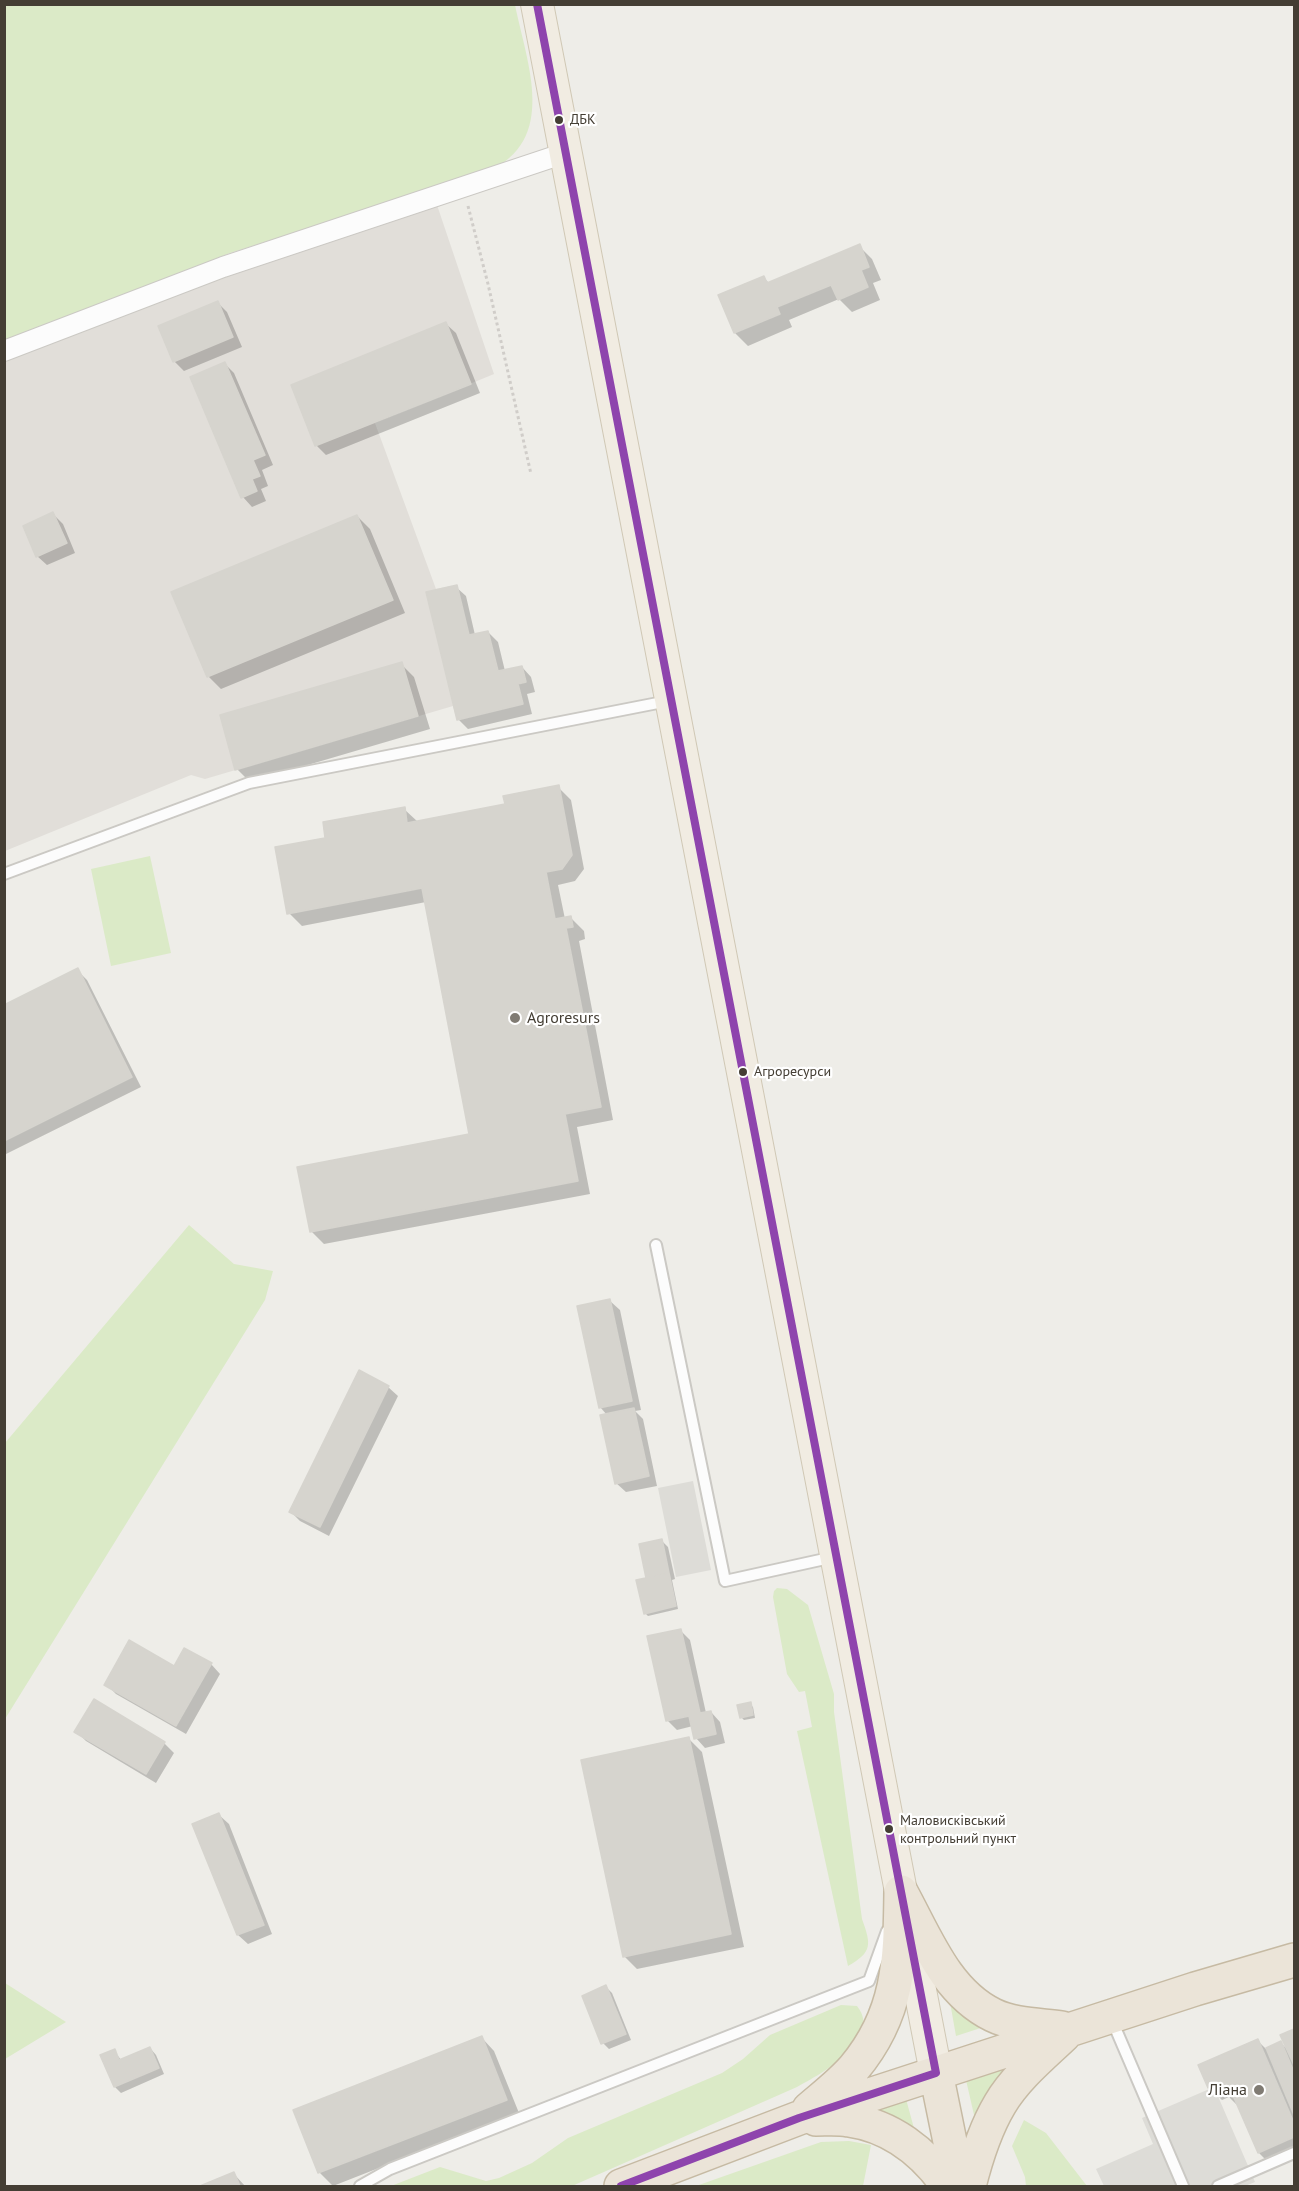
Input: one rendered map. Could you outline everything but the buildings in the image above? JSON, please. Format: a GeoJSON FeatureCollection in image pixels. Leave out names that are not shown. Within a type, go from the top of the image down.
{"type":"FeatureCollection","features":[{"type":"Feature","properties":{"kind":"highway"},"geometry":{"type":"LineString","coordinates":[[902,1892],[938,1962],[962,1994],[994,2016],[1024,2023],[1070,2029]]}},
{"type":"Feature","properties":{"kind":"highway"},"geometry":{"type":"LineString","coordinates":[[799,2118],[852,2070],[867,2050],[886,2016],[900,1958],[902,1892]]}},
{"type":"Feature","properties":{"kind":"highway"},"geometry":{"type":"LineString","coordinates":[[621,2187],[799,2118],[1110,2016],[1294,1960]]}},
{"type":"Feature","properties":{"kind":"highway"},"geometry":{"type":"LineString","coordinates":[[969,2187],[984,2137],[1001,2102],[1021,2078],[1070,2029]]}},
{"type":"Feature","properties":{"kind":"highway"},"geometry":{"type":"LineString","coordinates":[[936,2073],[958,2187]]}},
{"type":"Feature","properties":{"kind":"highway"},"geometry":{"type":"LineString","coordinates":[[799,2118],[849,2119],[884,2129],[912,2147],[934,2166],[948,2187]]}},
{"type":"Feature","properties":{"kind":"main road"},"geometry":{"type":"LineString","coordinates":[[537,4],[936,2073]]}},
{"type":"Feature","properties":{"kind":"street"},"geometry":{"type":"LineString","coordinates":[[4,351],[223,267],[565,153]]}},
{"type":"Feature","properties":{"kind":"lane"},"geometry":{"type":"LineString","coordinates":[[4,874],[249,783],[671,700]]}},
{"type":"Feature","properties":{"kind":"lane"},"geometry":{"type":"LineString","coordinates":[[656,1245],[725,1581],[838,1557]]}},
{"type":"Feature","properties":{"kind":"lane"},"geometry":{"type":"LineString","coordinates":[[360,2187],[390,2169],[869,1981],[902,1892]]}},
{"type":"Feature","properties":{"kind":"lane"},"geometry":{"type":"LineString","coordinates":[[1110,2016],[1183,2187]]}},
{"type":"Feature","properties":{"kind":"lane"},"geometry":{"type":"LineString","coordinates":[[1218,2187],[1294,2153]]}},
{"type":"Feature","properties":{"kind":"path"},"geometry":{"type":"LineString","coordinates":[[462,187],[488,284],[531,474]]}},
{"type":"Feature","properties":{"kind":"shaded area"},"geometry":{"type":"Polygon","coordinates":[[[437,205],[494,374],[375,423],[436,589],[457,585],[469,635],[488,631],[498,671],[522,666],[526,682],[518,685],[523,704],[457,720],[453,706],[205,779],[191,775],[5,851],[5,361],[242,270],[437,205]]]}},
{"type":"Feature","properties":{"kind":"shaded area"},"geometry":{"type":"Polygon","coordinates":[[[693,1481],[711,1570],[676,1577],[658,1488],[693,1481]]]}},
{"type":"Feature","properties":{"kind":"shaded area"},"geometry":{"type":"Polygon","coordinates":[[[1214,2087],[1255,2182],[1245,2186],[1104,2186],[1096,2169],[1153,2144],[1142,2118],[1214,2087]]]}},
{"type":"Feature","properties":{"kind":"green space"},"geometry":{"type":"Polygon","coordinates":[[[4,5],[515,5],[530,75],[531,121],[523,141],[509,158],[487,172],[230,253],[5,343],[4,5]]]}},
{"type":"Feature","properties":{"kind":"green space"},"geometry":{"type":"Polygon","coordinates":[[[150,856],[171,953],[111,966],[91,869],[150,856]]]}},
{"type":"Feature","properties":{"kind":"green space"},"geometry":{"type":"Polygon","coordinates":[[[189,1225],[234,1264],[273,1271],[265,1300],[5,1719],[5,1443],[189,1225]]]}},
{"type":"Feature","properties":{"kind":"green space"},"geometry":{"type":"Polygon","coordinates":[[[777,1588],[787,1589],[808,1605],[834,1694],[834,1712],[862,1919],[868,1941],[866,1952],[848,1966],[797,1731],[812,1727],[805,1691],[799,1692],[787,1674],[773,1597],[777,1588]]]}},
{"type":"Feature","properties":{"kind":"green space"},"geometry":{"type":"Polygon","coordinates":[[[5,1983],[66,2022],[5,2059],[5,1983]]]}},
{"type":"Feature","properties":{"kind":"green space"},"geometry":{"type":"Polygon","coordinates":[[[948,1991],[990,2025],[956,2036],[948,1991]]]}},
{"type":"Feature","properties":{"kind":"green space"},"geometry":{"type":"Polygon","coordinates":[[[841,2005],[857,2006],[863,2019],[862,2031],[856,2043],[834,2065],[797,2087],[572,2186],[391,2186],[440,2167],[486,2181],[499,2178],[532,2163],[568,2138],[722,2073],[743,2059],[770,2035],[841,2005]]]}},
{"type":"Feature","properties":{"kind":"green space"},"geometry":{"type":"Polygon","coordinates":[[[1003,2068],[1005,2072],[977,2128],[966,2080],[1003,2068]]]}},
{"type":"Feature","properties":{"kind":"green space"},"geometry":{"type":"Polygon","coordinates":[[[906,2099],[915,2132],[863,2113],[906,2099]]]}},
{"type":"Feature","properties":{"kind":"green space"},"geometry":{"type":"Polygon","coordinates":[[[1024,2120],[1046,2133],[1087,2186],[1026,2186],[1025,2177],[1012,2146],[1024,2120]]]}},
{"type":"Feature","properties":{"kind":"green space"},"geometry":{"type":"Polygon","coordinates":[[[849,2141],[871,2145],[863,2186],[696,2186],[821,2142],[849,2141]]]}},
{"type":"Feature","properties":{"kind":"transit line"},"geometry":{"type":"LineString","coordinates":[[537,4],[936,2073],[799,2118],[621,2186]]}},
{"type":"Feature","properties":{"kind":"place","name":"ДБК"},"geometry":{"type":"Point","coordinates":[559,120]}},
{"type":"Feature","properties":{"kind":"place","name":"Agroresurs"},"geometry":{"type":"Point","coordinates":[515,1018]}},
{"type":"Feature","properties":{"kind":"place","name":"Агроресурси"},"geometry":{"type":"Point","coordinates":[743,1072]}},
{"type":"Feature","properties":{"kind":"place","name":"Маловисківський контрольний пункт"},"geometry":{"type":"Point","coordinates":[889,1829]}},
{"type":"Feature","properties":{"kind":"place","name":"Ліана"},"geometry":{"type":"Point","coordinates":[1259,2090]}}]}
